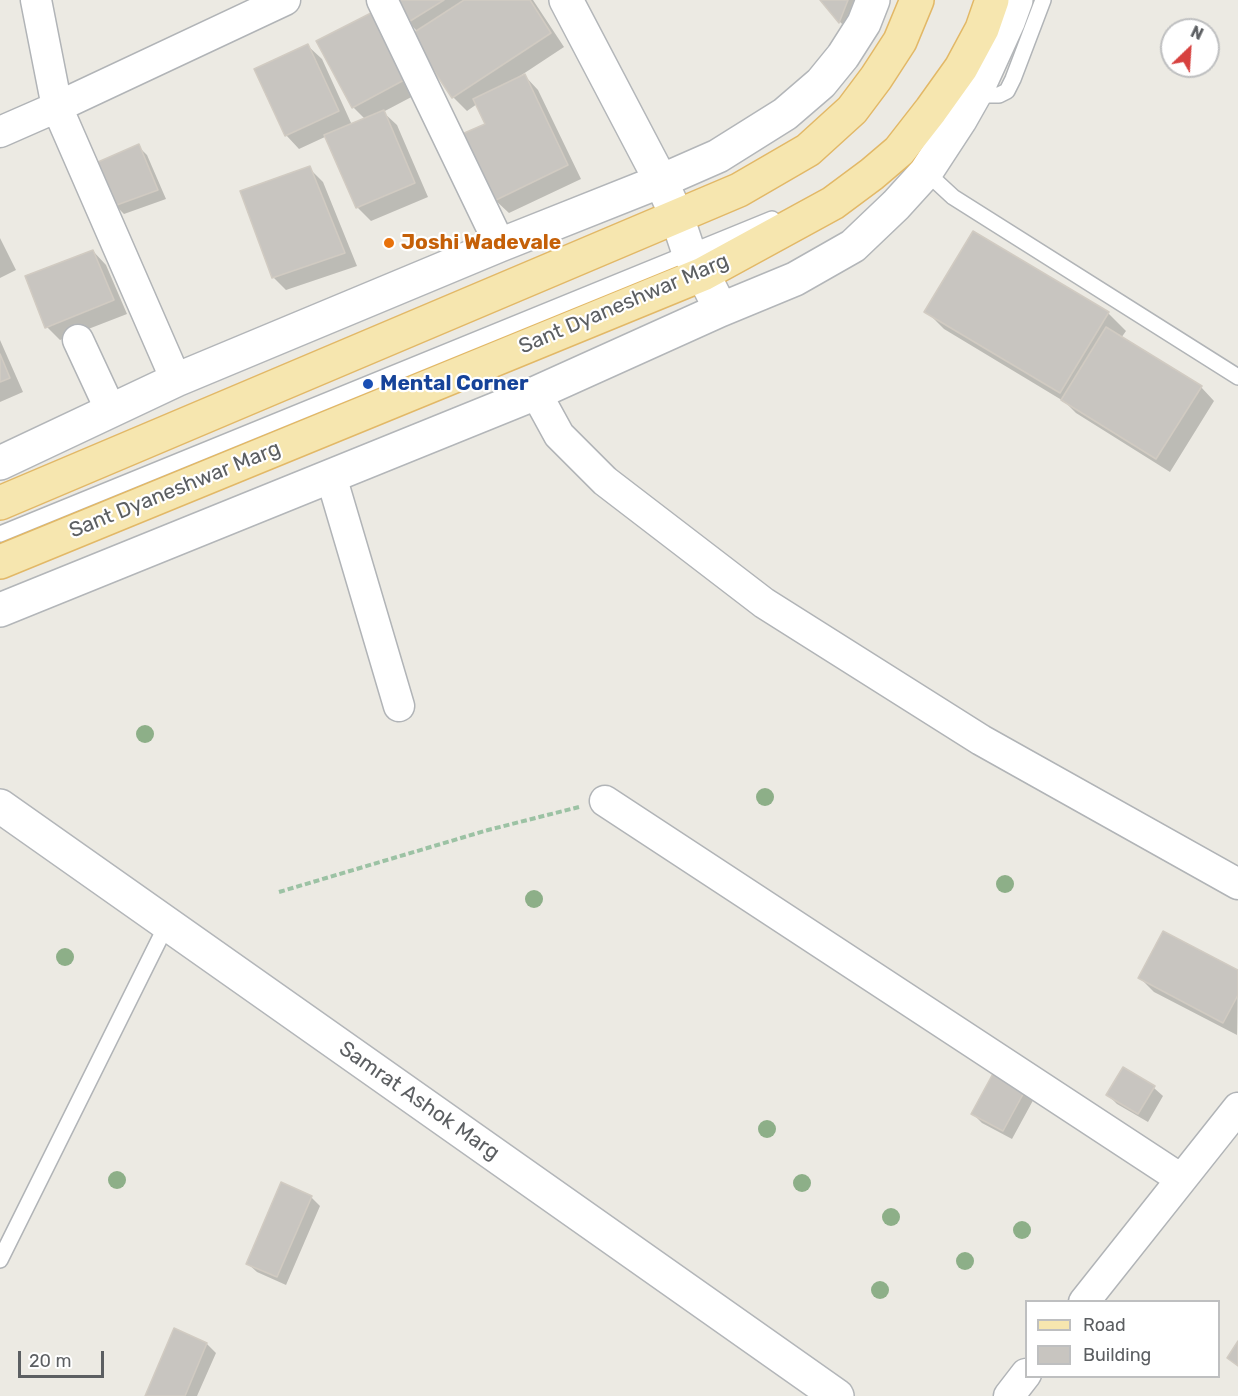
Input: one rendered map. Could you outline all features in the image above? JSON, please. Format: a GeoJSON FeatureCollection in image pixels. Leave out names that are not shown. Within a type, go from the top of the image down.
{"type":"FeatureCollection","features":[{"type":"Feature","properties":{"kind":"main road"},"geometry":{"type":"LineString","coordinates":[[0,503],[739,190],[808,150],[852,110],[900,41],[917,0]]}},
{"type":"Feature","properties":{"kind":"main road","name":"Sant Dyaneshwar Marg"},"geometry":{"type":"LineString","coordinates":[[0,562],[833,203],[899,151],[961,68],[982,29],[992,0]]}},
{"type":"Feature","properties":{"kind":"street"},"geometry":{"type":"LineString","coordinates":[[36,0],[57,107],[176,380]]}},
{"type":"Feature","properties":{"kind":"street"},"geometry":{"type":"LineString","coordinates":[[0,132],[285,0]]}},
{"type":"Feature","properties":{"kind":"street"},"geometry":{"type":"LineString","coordinates":[[382,0],[500,245]]}},
{"type":"Feature","properties":{"kind":"street"},"geometry":{"type":"LineString","coordinates":[[566,0],[661,181],[696,263],[720,310]]}},
{"type":"Feature","properties":{"kind":"street"},"geometry":{"type":"LineString","coordinates":[[0,463],[176,380],[718,156],[785,114],[821,83],[843,56],[864,23],[873,0]]}},
{"type":"Feature","properties":{"kind":"street"},"geometry":{"type":"LineString","coordinates":[[0,610],[536,393],[720,310],[795,279],[853,246],[897,206],[926,172],[975,95],[1016,0]]}},
{"type":"Feature","properties":{"kind":"street"},"geometry":{"type":"LineString","coordinates":[[78,340],[111,411]]}},
{"type":"Feature","properties":{"kind":"street"},"geometry":{"type":"LineString","coordinates":[[536,393],[559,435],[605,481],[764,603],[981,740],[1238,884]]}},
{"type":"Feature","properties":{"kind":"street"},"geometry":{"type":"LineString","coordinates":[[332,476],[399,706]]}},
{"type":"Feature","properties":{"kind":"street"},"geometry":{"type":"LineString","coordinates":[[605,801],[1181,1179]]}},
{"type":"Feature","properties":{"kind":"street","name":"Samrat Ashok Marg"},"geometry":{"type":"LineString","coordinates":[[0,806],[837,1396]]}},
{"type":"Feature","properties":{"kind":"street"},"geometry":{"type":"LineString","coordinates":[[1086,1300],[1181,1179],[1234,1122]]}},
{"type":"Feature","properties":{"kind":"street"},"geometry":{"type":"LineString","coordinates":[[1009,1396],[1025,1375]]}},
{"type":"Feature","properties":{"kind":"lane"},"geometry":{"type":"LineString","coordinates":[[0,534],[696,263],[759,225],[817,197],[884,151],[924,100],[965,39],[982,0]]}},
{"type":"Feature","properties":{"kind":"lane"},"geometry":{"type":"LineString","coordinates":[[975,95],[999,95],[1007,91],[1043,0]]}},
{"type":"Feature","properties":{"kind":"lane"},"geometry":{"type":"LineString","coordinates":[[926,172],[953,196],[1238,377]]}},
{"type":"Feature","properties":{"kind":"lane"},"geometry":{"type":"LineString","coordinates":[[0,1260],[167,924]]}},
{"type":"Feature","properties":{"kind":"path"},"geometry":{"type":"LineString","coordinates":[[279,892],[488,830],[605,801]]}},
{"type":"Feature","properties":{"kind":"building"},"geometry":{"type":"Polygon","coordinates":[[[392,0],[444,0],[407,23],[392,0]]]}},
{"type":"Feature","properties":{"kind":"building"},"geometry":{"type":"Polygon","coordinates":[[[464,0],[530,0],[551,33],[452,98],[410,35],[464,0]]]}},
{"type":"Feature","properties":{"kind":"building"},"geometry":{"type":"Polygon","coordinates":[[[820,0],[848,0],[839,23],[820,0]]]}},
{"type":"Feature","properties":{"kind":"building"},"geometry":{"type":"Polygon","coordinates":[[[371,13],[406,79],[352,108],[316,41],[371,13]]]}},
{"type":"Feature","properties":{"kind":"building"},"geometry":{"type":"Polygon","coordinates":[[[308,44],[339,111],[285,136],[254,69],[308,44]]]}},
{"type":"Feature","properties":{"kind":"building"},"geometry":{"type":"Polygon","coordinates":[[[525,74],[568,165],[494,201],[462,134],[485,124],[473,99],[525,74]]]}},
{"type":"Feature","properties":{"kind":"building"},"geometry":{"type":"Polygon","coordinates":[[[384,110],[415,183],[356,208],[324,135],[384,110]]]}},
{"type":"Feature","properties":{"kind":"building"},"geometry":{"type":"Polygon","coordinates":[[[139,144],[158,190],[114,206],[98,162],[139,144]]]}},
{"type":"Feature","properties":{"kind":"building"},"geometry":{"type":"Polygon","coordinates":[[[310,166],[345,253],[272,278],[240,191],[310,166]]]}},
{"type":"Feature","properties":{"kind":"building"},"geometry":{"type":"Polygon","coordinates":[[[973,231],[1109,312],[1060,393],[924,312],[973,231]]]}},
{"type":"Feature","properties":{"kind":"building"},"geometry":{"type":"Polygon","coordinates":[[[93,250],[114,300],[45,328],[25,276],[93,250]]]}},
{"type":"Feature","properties":{"kind":"building"},"geometry":{"type":"Polygon","coordinates":[[[1106,327],[1202,386],[1156,459],[1061,400],[1106,327]]]}},
{"type":"Feature","properties":{"kind":"building"},"geometry":{"type":"Polygon","coordinates":[[[0,354],[10,378],[0,382],[0,354]]]}},
{"type":"Feature","properties":{"kind":"building"},"geometry":{"type":"Polygon","coordinates":[[[1163,931],[1238,970],[1238,995],[1223,1023],[1138,978],[1163,931]]]}},
{"type":"Feature","properties":{"kind":"building"},"geometry":{"type":"Polygon","coordinates":[[[1123,1067],[1155,1086],[1138,1114],[1106,1095],[1123,1067]]]}},
{"type":"Feature","properties":{"kind":"building"},"geometry":{"type":"Polygon","coordinates":[[[996,1068],[1028,1085],[1003,1131],[971,1114],[996,1068]]]}},
{"type":"Feature","properties":{"kind":"building"},"geometry":{"type":"Polygon","coordinates":[[[281,1182],[312,1196],[277,1277],[246,1264],[281,1182]]]}},
{"type":"Feature","properties":{"kind":"building"},"geometry":{"type":"Polygon","coordinates":[[[174,1328],[207,1343],[185,1396],[145,1396],[174,1328]]]}},
{"type":"Feature","properties":{"kind":"building"},"geometry":{"type":"Polygon","coordinates":[[[1238,1341],[1238,1366],[1227,1358],[1238,1341]]]}},
{"type":"Feature","properties":{"kind":"place","name":"Joshi Wadevale"},"geometry":{"type":"Point","coordinates":[389,243]}},
{"type":"Feature","properties":{"kind":"place","name":"Mental Corner"},"geometry":{"type":"Point","coordinates":[368,384]}}]}
